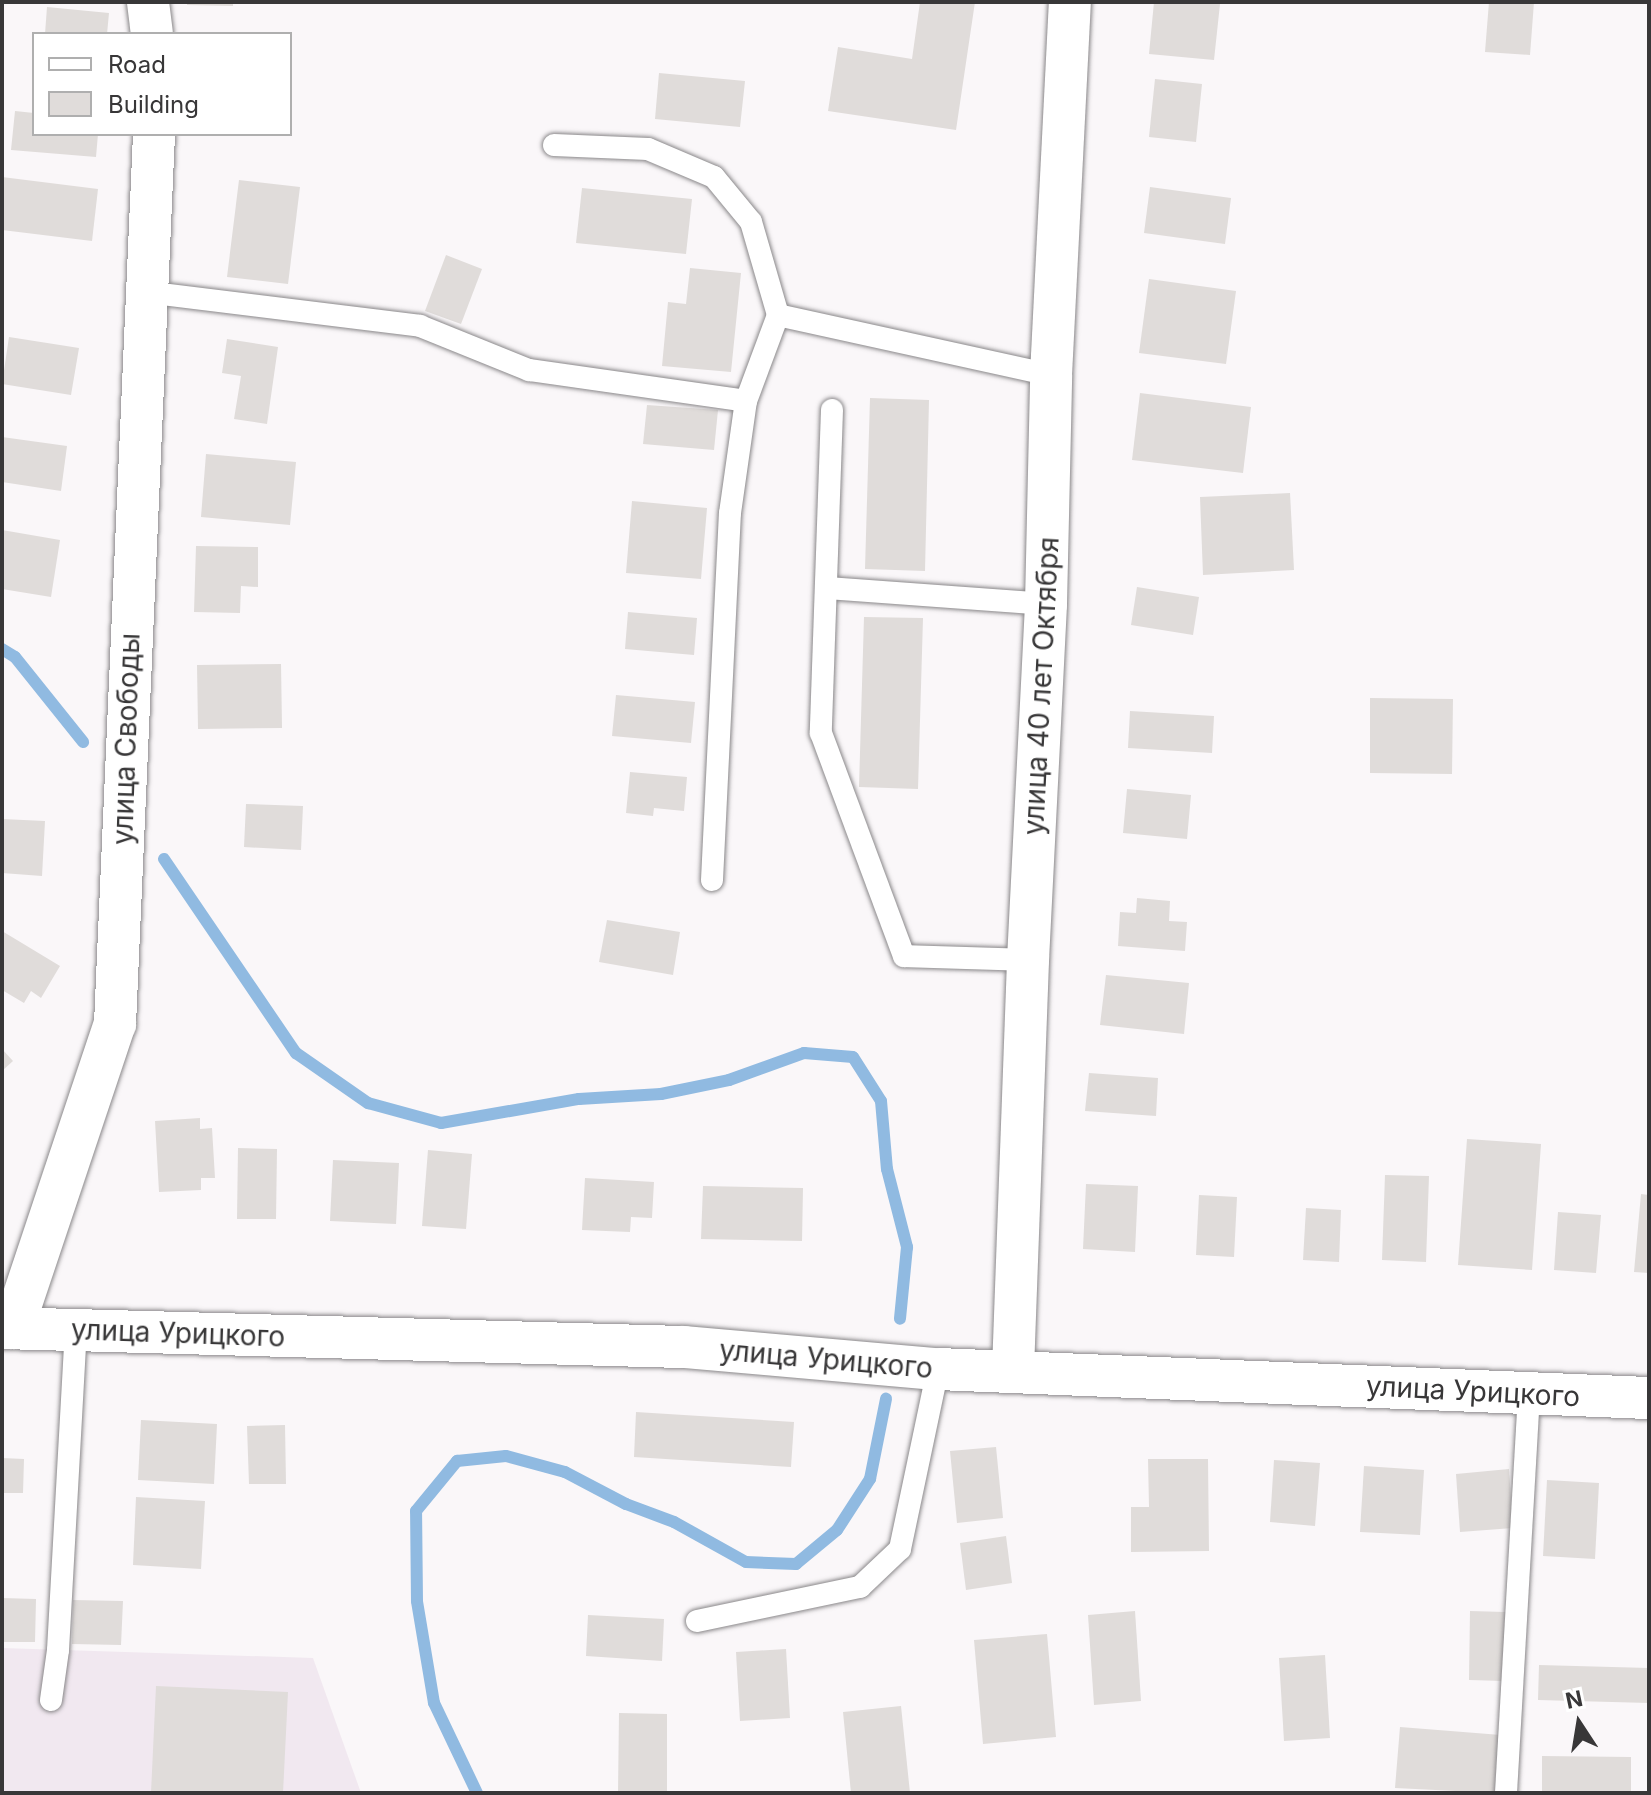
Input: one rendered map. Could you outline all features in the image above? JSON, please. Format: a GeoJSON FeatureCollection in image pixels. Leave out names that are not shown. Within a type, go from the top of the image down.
{"type":"FeatureCollection","features":[{"type":"Feature","properties":{"kind":"street"},"geometry":{"type":"LineString","coordinates":[[148,2],[152,32]]}},
{"type":"Feature","properties":{"kind":"street","name":"улица 40 лет Октября"},"geometry":{"type":"LineString","coordinates":[[1013,1370],[1028,960],[1046,604],[1051,375],[1070,2]]}},
{"type":"Feature","properties":{"kind":"street","name":"улица Свободы"},"geometry":{"type":"LineString","coordinates":[[7,1328],[115,1024],[154,136]]}},
{"type":"Feature","properties":{"kind":"street","name":"улица Урицкого"},"geometry":{"type":"LineString","coordinates":[[7,1328],[684,1347],[938,1369],[1649,1398]]}},
{"type":"Feature","properties":{"kind":"lane"},"geometry":{"type":"LineString","coordinates":[[554,145],[648,149],[714,177],[751,222],[778,315],[746,401],[730,513],[712,880]]}},
{"type":"Feature","properties":{"kind":"lane"},"geometry":{"type":"LineString","coordinates":[[145,292],[420,326],[529,370],[746,401]]}},
{"type":"Feature","properties":{"kind":"lane"},"geometry":{"type":"LineString","coordinates":[[778,315],[1051,375]]}},
{"type":"Feature","properties":{"kind":"lane"},"geometry":{"type":"LineString","coordinates":[[832,410],[821,733],[904,956],[1028,960]]}},
{"type":"Feature","properties":{"kind":"lane"},"geometry":{"type":"LineString","coordinates":[[828,588],[1046,604]]}},
{"type":"Feature","properties":{"kind":"lane"},"geometry":{"type":"LineString","coordinates":[[51,1700],[58,1650],[76,1330]]}},
{"type":"Feature","properties":{"kind":"lane"},"geometry":{"type":"LineString","coordinates":[[697,1621],[860,1587],[900,1549],[938,1369]]}},
{"type":"Feature","properties":{"kind":"lane"},"geometry":{"type":"LineString","coordinates":[[1506,1793],[1529,1393]]}},
{"type":"Feature","properties":{"kind":"shaded area"},"geometry":{"type":"Polygon","coordinates":[[[2,1648],[313,1658],[361,1793],[2,1793],[2,1648]]]}},
{"type":"Feature","properties":{"kind":"building"},"geometry":{"type":"Polygon","coordinates":[[[187,2],[233,2],[233,6],[187,5],[187,2]]]}},
{"type":"Feature","properties":{"kind":"building"},"geometry":{"type":"Polygon","coordinates":[[[920,2],[975,2],[956,130],[828,111],[838,47],[912,59],[920,2]]]}},
{"type":"Feature","properties":{"kind":"building"},"geometry":{"type":"Polygon","coordinates":[[[1154,2],[1220,4],[1214,60],[1149,54],[1154,2]]]}},
{"type":"Feature","properties":{"kind":"building"},"geometry":{"type":"Polygon","coordinates":[[[1489,2],[1534,2],[1530,55],[1485,52],[1489,2]]]}},
{"type":"Feature","properties":{"kind":"building"},"geometry":{"type":"Polygon","coordinates":[[[47,7],[109,13],[107,32],[45,32],[47,7]]]}},
{"type":"Feature","properties":{"kind":"building"},"geometry":{"type":"Polygon","coordinates":[[[659,73],[745,81],[740,127],[655,119],[659,73]]]}},
{"type":"Feature","properties":{"kind":"building"},"geometry":{"type":"Polygon","coordinates":[[[1155,79],[1202,84],[1196,142],[1149,137],[1155,79]]]}},
{"type":"Feature","properties":{"kind":"building"},"geometry":{"type":"Polygon","coordinates":[[[15,111],[32,113],[32,136],[98,136],[96,157],[11,150],[15,111]]]}},
{"type":"Feature","properties":{"kind":"building"},"geometry":{"type":"Polygon","coordinates":[[[2,177],[98,189],[92,241],[2,230],[2,177]]]}},
{"type":"Feature","properties":{"kind":"building"},"geometry":{"type":"Polygon","coordinates":[[[239,180],[300,187],[288,284],[227,277],[239,180]]]}},
{"type":"Feature","properties":{"kind":"building"},"geometry":{"type":"Polygon","coordinates":[[[1150,187],[1231,198],[1225,244],[1144,233],[1150,187]]]}},
{"type":"Feature","properties":{"kind":"building"},"geometry":{"type":"Polygon","coordinates":[[[582,188],[692,199],[686,254],[576,243],[582,188]]]}},
{"type":"Feature","properties":{"kind":"building"},"geometry":{"type":"Polygon","coordinates":[[[446,255],[482,269],[461,324],[425,311],[446,255]]]}},
{"type":"Feature","properties":{"kind":"building"},"geometry":{"type":"Polygon","coordinates":[[[690,268],[741,273],[731,372],[662,366],[668,302],[686,304],[690,268]]]}},
{"type":"Feature","properties":{"kind":"building"},"geometry":{"type":"Polygon","coordinates":[[[1149,279],[1236,291],[1226,364],[1139,353],[1149,279]]]}},
{"type":"Feature","properties":{"kind":"building"},"geometry":{"type":"Polygon","coordinates":[[[9,337],[79,348],[71,395],[2,384],[9,337]]]}},
{"type":"Feature","properties":{"kind":"building"},"geometry":{"type":"Polygon","coordinates":[[[227,339],[278,347],[267,424],[234,419],[241,376],[222,373],[227,339]]]}},
{"type":"Feature","properties":{"kind":"building"},"geometry":{"type":"Polygon","coordinates":[[[1140,393],[1251,407],[1243,473],[1132,460],[1140,393]]]}},
{"type":"Feature","properties":{"kind":"building"},"geometry":{"type":"Polygon","coordinates":[[[870,398],[929,400],[925,571],[865,569],[870,398]]]}},
{"type":"Feature","properties":{"kind":"building"},"geometry":{"type":"Polygon","coordinates":[[[647,405],[718,410],[714,450],[643,444],[647,405]]]}},
{"type":"Feature","properties":{"kind":"building"},"geometry":{"type":"Polygon","coordinates":[[[2,437],[67,446],[61,491],[2,482],[2,437]]]}},
{"type":"Feature","properties":{"kind":"building"},"geometry":{"type":"Polygon","coordinates":[[[206,454],[296,462],[290,525],[201,517],[206,454]]]}},
{"type":"Feature","properties":{"kind":"building"},"geometry":{"type":"Polygon","coordinates":[[[1290,493],[1294,570],[1203,575],[1200,497],[1290,493]]]}},
{"type":"Feature","properties":{"kind":"building"},"geometry":{"type":"Polygon","coordinates":[[[632,501],[707,508],[701,579],[626,573],[632,501]]]}},
{"type":"Feature","properties":{"kind":"building"},"geometry":{"type":"Polygon","coordinates":[[[2,530],[60,540],[51,597],[2,589],[2,530]]]}},
{"type":"Feature","properties":{"kind":"building"},"geometry":{"type":"Polygon","coordinates":[[[196,546],[258,547],[258,587],[241,586],[240,613],[194,612],[196,546]]]}},
{"type":"Feature","properties":{"kind":"building"},"geometry":{"type":"Polygon","coordinates":[[[1137,587],[1199,597],[1193,635],[1131,625],[1137,587]]]}},
{"type":"Feature","properties":{"kind":"building"},"geometry":{"type":"Polygon","coordinates":[[[628,612],[697,618],[694,655],[625,649],[628,612]]]}},
{"type":"Feature","properties":{"kind":"building"},"geometry":{"type":"Polygon","coordinates":[[[864,617],[923,618],[918,789],[859,787],[864,617]]]}},
{"type":"Feature","properties":{"kind":"building"},"geometry":{"type":"Polygon","coordinates":[[[281,664],[282,728],[198,729],[197,665],[281,664]]]}},
{"type":"Feature","properties":{"kind":"building"},"geometry":{"type":"Polygon","coordinates":[[[616,695],[695,702],[691,743],[612,736],[616,695]]]}},
{"type":"Feature","properties":{"kind":"building"},"geometry":{"type":"Polygon","coordinates":[[[1370,698],[1453,699],[1452,774],[1370,773],[1370,698]]]}},
{"type":"Feature","properties":{"kind":"building"},"geometry":{"type":"Polygon","coordinates":[[[1130,711],[1214,716],[1212,753],[1128,748],[1130,711]]]}},
{"type":"Feature","properties":{"kind":"building"},"geometry":{"type":"Polygon","coordinates":[[[630,772],[687,777],[684,811],[654,808],[653,816],[626,813],[630,772]]]}},
{"type":"Feature","properties":{"kind":"building"},"geometry":{"type":"Polygon","coordinates":[[[1127,789],[1191,795],[1187,839],[1123,833],[1127,789]]]}},
{"type":"Feature","properties":{"kind":"building"},"geometry":{"type":"Polygon","coordinates":[[[246,804],[303,806],[301,850],[244,847],[246,804]]]}},
{"type":"Feature","properties":{"kind":"building"},"geometry":{"type":"Polygon","coordinates":[[[2,819],[45,821],[42,876],[2,873],[2,819]]]}},
{"type":"Feature","properties":{"kind":"building"},"geometry":{"type":"Polygon","coordinates":[[[1137,898],[1170,901],[1169,921],[1187,922],[1185,951],[1118,946],[1120,912],[1136,913],[1137,898]]]}},
{"type":"Feature","properties":{"kind":"building"},"geometry":{"type":"Polygon","coordinates":[[[607,920],[680,932],[673,975],[599,962],[607,920]]]}},
{"type":"Feature","properties":{"kind":"building"},"geometry":{"type":"Polygon","coordinates":[[[2,931],[60,966],[41,998],[31,991],[24,1003],[2,990],[2,931]]]}},
{"type":"Feature","properties":{"kind":"building"},"geometry":{"type":"Polygon","coordinates":[[[1106,975],[1189,983],[1184,1034],[1100,1025],[1106,975]]]}},
{"type":"Feature","properties":{"kind":"building"},"geometry":{"type":"Polygon","coordinates":[[[2,1049],[13,1061],[2,1071],[2,1049]]]}},
{"type":"Feature","properties":{"kind":"building"},"geometry":{"type":"Polygon","coordinates":[[[1089,1073],[1158,1078],[1156,1116],[1085,1111],[1089,1073]]]}},
{"type":"Feature","properties":{"kind":"building"},"geometry":{"type":"Polygon","coordinates":[[[200,1118],[200,1129],[212,1128],[215,1178],[201,1178],[201,1190],[159,1192],[155,1121],[200,1118]]]}},
{"type":"Feature","properties":{"kind":"building"},"geometry":{"type":"Polygon","coordinates":[[[1467,1139],[1541,1144],[1532,1270],[1458,1265],[1467,1139]]]}},
{"type":"Feature","properties":{"kind":"building"},"geometry":{"type":"Polygon","coordinates":[[[238,1148],[277,1149],[276,1219],[237,1219],[238,1148]]]}},
{"type":"Feature","properties":{"kind":"building"},"geometry":{"type":"Polygon","coordinates":[[[428,1150],[472,1154],[466,1229],[422,1226],[428,1150]]]}},
{"type":"Feature","properties":{"kind":"building"},"geometry":{"type":"Polygon","coordinates":[[[333,1160],[399,1163],[396,1224],[330,1221],[333,1160]]]}},
{"type":"Feature","properties":{"kind":"building"},"geometry":{"type":"Polygon","coordinates":[[[1385,1175],[1429,1176],[1426,1262],[1382,1260],[1385,1175]]]}},
{"type":"Feature","properties":{"kind":"building"},"geometry":{"type":"Polygon","coordinates":[[[585,1178],[654,1182],[652,1218],[631,1217],[630,1232],[582,1230],[585,1178]]]}},
{"type":"Feature","properties":{"kind":"building"},"geometry":{"type":"Polygon","coordinates":[[[1086,1184],[1138,1186],[1135,1252],[1083,1249],[1086,1184]]]}},
{"type":"Feature","properties":{"kind":"building"},"geometry":{"type":"Polygon","coordinates":[[[703,1186],[803,1188],[802,1241],[701,1239],[703,1186]]]}},
{"type":"Feature","properties":{"kind":"building"},"geometry":{"type":"Polygon","coordinates":[[[1641,1194],[1649,1195],[1649,1273],[1634,1272],[1641,1194]]]}},
{"type":"Feature","properties":{"kind":"building"},"geometry":{"type":"Polygon","coordinates":[[[1199,1195],[1237,1197],[1234,1257],[1196,1255],[1199,1195]]]}},
{"type":"Feature","properties":{"kind":"building"},"geometry":{"type":"Polygon","coordinates":[[[1306,1208],[1341,1210],[1339,1262],[1303,1260],[1306,1208]]]}},
{"type":"Feature","properties":{"kind":"building"},"geometry":{"type":"Polygon","coordinates":[[[1558,1212],[1601,1215],[1596,1273],[1554,1270],[1558,1212]]]}},
{"type":"Feature","properties":{"kind":"building"},"geometry":{"type":"Polygon","coordinates":[[[636,1412],[794,1422],[791,1467],[634,1457],[636,1412]]]}},
{"type":"Feature","properties":{"kind":"building"},"geometry":{"type":"Polygon","coordinates":[[[141,1420],[217,1424],[214,1484],[138,1480],[141,1420]]]}},
{"type":"Feature","properties":{"kind":"building"},"geometry":{"type":"Polygon","coordinates":[[[285,1425],[286,1484],[249,1484],[247,1426],[285,1425]]]}},
{"type":"Feature","properties":{"kind":"building"},"geometry":{"type":"Polygon","coordinates":[[[996,1447],[1003,1518],[957,1523],[950,1451],[996,1447]]]}},
{"type":"Feature","properties":{"kind":"building"},"geometry":{"type":"Polygon","coordinates":[[[2,1458],[24,1459],[23,1493],[2,1493],[2,1458]]]}},
{"type":"Feature","properties":{"kind":"building"},"geometry":{"type":"Polygon","coordinates":[[[1148,1459],[1208,1459],[1209,1551],[1131,1552],[1131,1507],[1149,1507],[1148,1459]]]}},
{"type":"Feature","properties":{"kind":"building"},"geometry":{"type":"Polygon","coordinates":[[[1274,1460],[1320,1463],[1315,1526],[1270,1522],[1274,1460]]]}},
{"type":"Feature","properties":{"kind":"building"},"geometry":{"type":"Polygon","coordinates":[[[1364,1466],[1424,1470],[1420,1535],[1360,1532],[1364,1466]]]}},
{"type":"Feature","properties":{"kind":"building"},"geometry":{"type":"Polygon","coordinates":[[[1509,1469],[1513,1528],[1460,1532],[1456,1474],[1509,1469]]]}},
{"type":"Feature","properties":{"kind":"building"},"geometry":{"type":"Polygon","coordinates":[[[1547,1480],[1599,1483],[1595,1559],[1543,1556],[1547,1480]]]}},
{"type":"Feature","properties":{"kind":"building"},"geometry":{"type":"Polygon","coordinates":[[[136,1497],[205,1501],[201,1569],[133,1565],[136,1497]]]}},
{"type":"Feature","properties":{"kind":"building"},"geometry":{"type":"Polygon","coordinates":[[[1006,1536],[1012,1583],[966,1590],[960,1543],[1006,1536]]]}},
{"type":"Feature","properties":{"kind":"building"},"geometry":{"type":"Polygon","coordinates":[[[2,1598],[36,1599],[35,1642],[2,1642],[2,1598]]]}},
{"type":"Feature","properties":{"kind":"building"},"geometry":{"type":"Polygon","coordinates":[[[73,1600],[123,1601],[121,1645],[72,1644],[73,1600]]]}},
{"type":"Feature","properties":{"kind":"building"},"geometry":{"type":"Polygon","coordinates":[[[1135,1611],[1141,1701],[1094,1705],[1088,1615],[1135,1611]]]}},
{"type":"Feature","properties":{"kind":"building"},"geometry":{"type":"Polygon","coordinates":[[[1470,1611],[1505,1612],[1504,1681],[1469,1680],[1470,1611]]]}},
{"type":"Feature","properties":{"kind":"building"},"geometry":{"type":"Polygon","coordinates":[[[588,1615],[664,1619],[662,1661],[586,1656],[588,1615]]]}},
{"type":"Feature","properties":{"kind":"building"},"geometry":{"type":"Polygon","coordinates":[[[1047,1634],[1056,1737],[983,1744],[974,1640],[1047,1634]]]}},
{"type":"Feature","properties":{"kind":"building"},"geometry":{"type":"Polygon","coordinates":[[[786,1649],[790,1718],[740,1721],[736,1652],[786,1649]]]}},
{"type":"Feature","properties":{"kind":"building"},"geometry":{"type":"Polygon","coordinates":[[[1325,1655],[1330,1738],[1284,1741],[1279,1658],[1325,1655]]]}},
{"type":"Feature","properties":{"kind":"building"},"geometry":{"type":"Polygon","coordinates":[[[1539,1665],[1649,1668],[1649,1703],[1538,1700],[1539,1665]]]}},
{"type":"Feature","properties":{"kind":"building"},"geometry":{"type":"Polygon","coordinates":[[[156,1686],[288,1692],[283,1793],[151,1793],[156,1686]]]}},
{"type":"Feature","properties":{"kind":"building"},"geometry":{"type":"Polygon","coordinates":[[[901,1706],[910,1793],[851,1793],[843,1712],[901,1706]]]}},
{"type":"Feature","properties":{"kind":"building"},"geometry":{"type":"Polygon","coordinates":[[[619,1713],[667,1714],[667,1793],[618,1793],[619,1713]]]}},
{"type":"Feature","properties":{"kind":"building"},"geometry":{"type":"Polygon","coordinates":[[[1400,1727],[1501,1735],[1496,1793],[1395,1788],[1400,1727]]]}},
{"type":"Feature","properties":{"kind":"building"},"geometry":{"type":"Polygon","coordinates":[[[1542,1756],[1631,1757],[1631,1793],[1542,1793],[1542,1756]]]}},
{"type":"Feature","properties":{"kind":"waterway"},"geometry":{"type":"LineString","coordinates":[[2,649],[15,657],[83,742]]}},
{"type":"Feature","properties":{"kind":"waterway"},"geometry":{"type":"LineString","coordinates":[[164,859],[296,1053],[368,1103],[441,1123],[579,1099],[661,1094],[729,1080],[804,1053],[853,1057],[881,1101],[887,1169],[907,1247],[900,1319]]}},
{"type":"Feature","properties":{"kind":"waterway"},"geometry":{"type":"LineString","coordinates":[[477,1793],[434,1703],[417,1601],[416,1511],[457,1461],[506,1456],[565,1472],[626,1504],[674,1522],[746,1562],[796,1564],[837,1530],[870,1479],[886,1399]]}}]}
